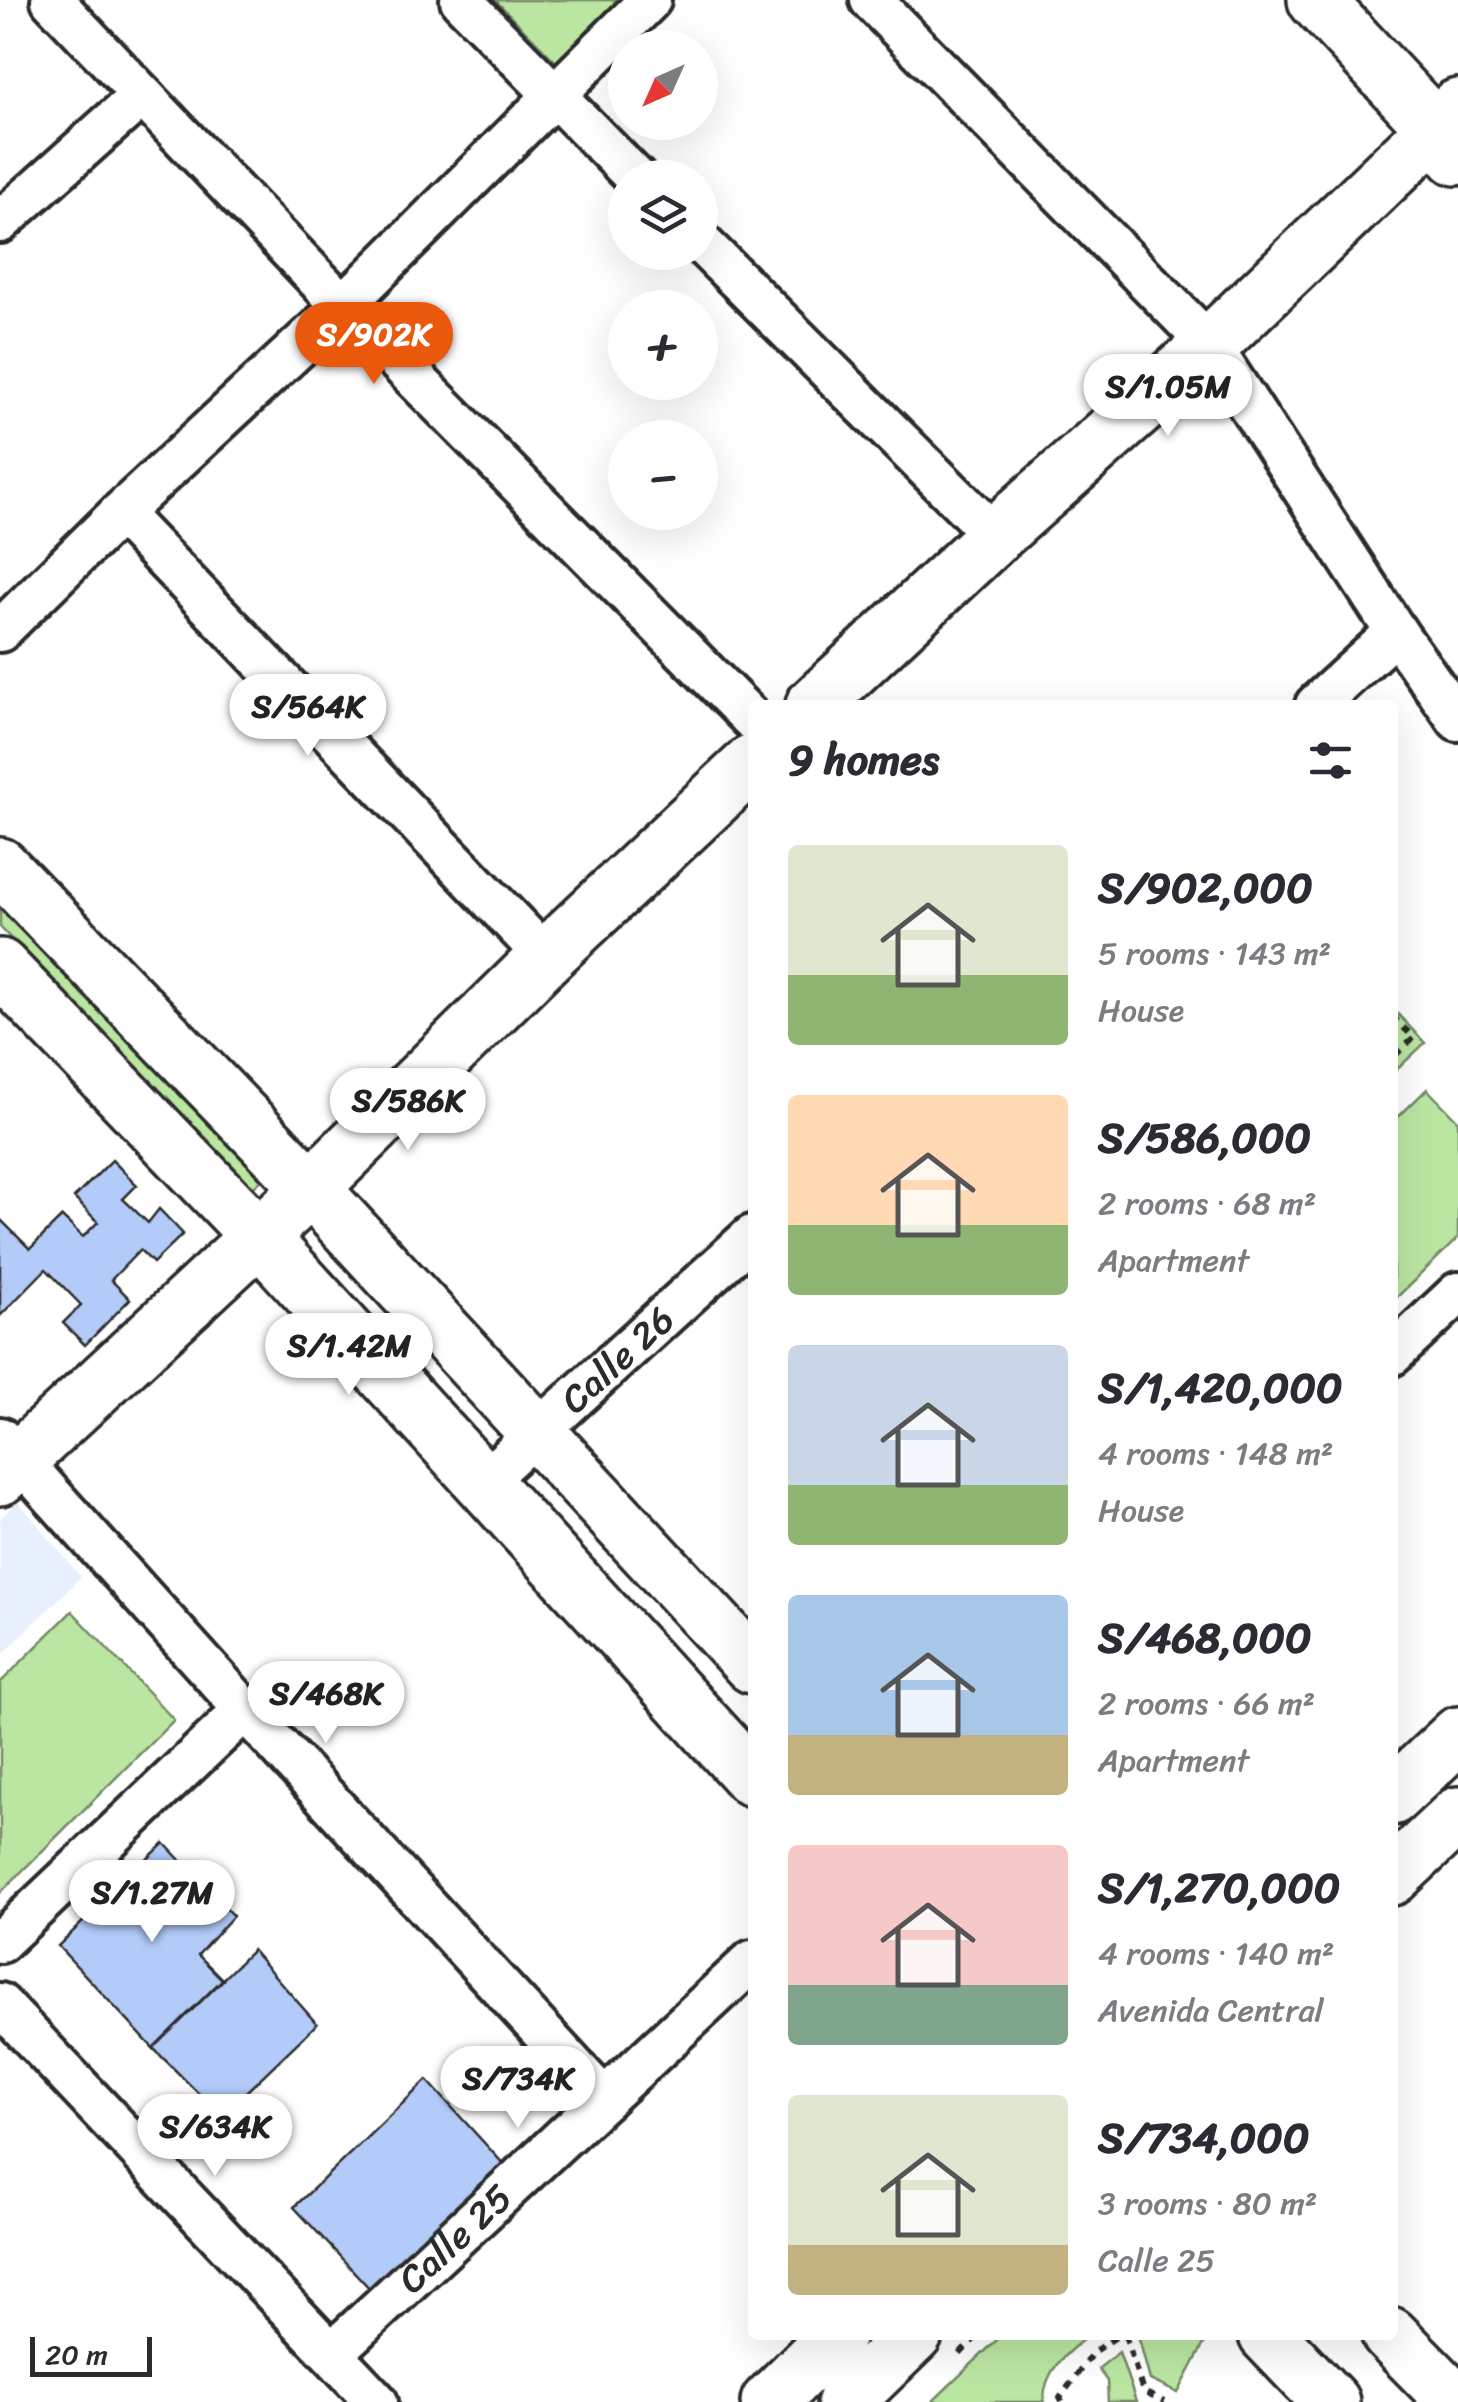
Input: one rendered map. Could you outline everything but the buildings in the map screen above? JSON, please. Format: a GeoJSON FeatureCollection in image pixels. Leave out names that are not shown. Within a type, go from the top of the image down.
{"type":"FeatureCollection","features":[{"type":"Feature","properties":{"kind":"street"},"geometry":{"type":"LineString","coordinates":[[52,0],[342,306],[748,715]]}},
{"type":"Feature","properties":{"kind":"street"},"geometry":{"type":"LineString","coordinates":[[461,0],[618,160]]}},
{"type":"Feature","properties":{"kind":"street"},"geometry":{"type":"LineString","coordinates":[[0,632],[120,513],[342,306],[650,0]]}},
{"type":"Feature","properties":{"kind":"street"},"geometry":{"type":"LineString","coordinates":[[871,0],[1210,345],[1396,632],[1458,720]]}},
{"type":"Feature","properties":{"kind":"street"},"geometry":{"type":"LineString","coordinates":[[819,700],[995,536],[1451,132],[1316,0]]}},
{"type":"Feature","properties":{"kind":"street"},"geometry":{"type":"LineString","coordinates":[[0,222],[142,94]]}},
{"type":"Feature","properties":{"kind":"street"},"geometry":{"type":"LineString","coordinates":[[718,260],[995,536]]}},
{"type":"Feature","properties":{"kind":"street"},"geometry":{"type":"LineString","coordinates":[[120,513],[546,957]]}},
{"type":"Feature","properties":{"kind":"street"},"geometry":{"type":"LineString","coordinates":[[1321,700],[1396,632]]}},
{"type":"Feature","properties":{"kind":"street"},"geometry":{"type":"LineString","coordinates":[[604,2098],[6,1458],[311,1188],[748,766]]}},
{"type":"Feature","properties":{"kind":"street"},"geometry":{"type":"LineString","coordinates":[[0,866],[311,1188],[748,1661]]}},
{"type":"Feature","properties":{"kind":"street"},"geometry":{"type":"LineString","coordinates":[[0,966],[258,1235],[748,1774]]}},
{"type":"Feature","properties":{"kind":"street","name":"Calle 26"},"geometry":{"type":"LineString","coordinates":[[483,1482],[748,1240]]}},
{"type":"Feature","properties":{"kind":"street"},"geometry":{"type":"LineString","coordinates":[[1398,1349],[1458,1293]]}},
{"type":"Feature","properties":{"kind":"street"},"geometry":{"type":"LineString","coordinates":[[0,1942],[245,1710]]}},
{"type":"Feature","properties":{"kind":"street"},"geometry":{"type":"LineString","coordinates":[[1398,1791],[1458,1735]]}},
{"type":"Feature","properties":{"kind":"street"},"geometry":{"type":"LineString","coordinates":[[1398,1863],[1458,1816]]}},
{"type":"Feature","properties":{"kind":"street","name":"Calle 25"},"geometry":{"type":"LineString","coordinates":[[332,2353],[748,1965]]}},
{"type":"Feature","properties":{"kind":"street"},"geometry":{"type":"LineString","coordinates":[[0,2004],[377,2402]]}},
{"type":"Feature","properties":{"kind":"street"},"geometry":{"type":"LineString","coordinates":[[768,2402],[833,2340]]}},
{"type":"Feature","properties":{"kind":"street"},"geometry":{"type":"LineString","coordinates":[[845,2402],[909,2340]]}},
{"type":"Feature","properties":{"kind":"street"},"geometry":{"type":"LineString","coordinates":[[1272,2340],[1331,2402]]}},
{"type":"Feature","properties":{"kind":"street"},"geometry":{"type":"LineString","coordinates":[[1395,2340],[1456,2402]]}},
{"type":"Feature","properties":{"kind":"path"},"geometry":{"type":"LineString","coordinates":[[1398,1022],[1414,1038],[1398,1053]]}},
{"type":"Feature","properties":{"kind":"path"},"geometry":{"type":"LineString","coordinates":[[1062,2402],[1060,2398],[1093,2352],[1113,2340]]}},
{"type":"Feature","properties":{"kind":"path"},"geometry":{"type":"LineString","coordinates":[[1124,2340],[1143,2392],[1164,2402]]}},
{"type":"Feature","properties":{"kind":"shaded area"},"geometry":{"type":"Polygon","coordinates":[[[18,1501],[81,1577],[0,1657],[0,1519],[18,1501]]]}},
{"type":"Feature","properties":{"kind":"green space"},"geometry":{"type":"Polygon","coordinates":[[[495,0],[626,0],[559,65],[495,0]]]}},
{"type":"Feature","properties":{"kind":"green space"},"geometry":{"type":"Polygon","coordinates":[[[0,883],[270,1173],[249,1191],[0,927],[0,883]]]}},
{"type":"Feature","properties":{"kind":"green space"},"geometry":{"type":"Polygon","coordinates":[[[1398,1014],[1425,1043],[1398,1068],[1398,1014]]]}},
{"type":"Feature","properties":{"kind":"green space"},"geometry":{"type":"Polygon","coordinates":[[[1427,1089],[1458,1121],[1458,1238],[1398,1296],[1398,1117],[1427,1089]]]}},
{"type":"Feature","properties":{"kind":"green space"},"geometry":{"type":"Polygon","coordinates":[[[72,1611],[174,1720],[0,1893],[0,1683],[72,1611]]]}},
{"type":"Feature","properties":{"kind":"green space"},"geometry":{"type":"Polygon","coordinates":[[[997,2340],[1083,2340],[1052,2372],[1044,2402],[932,2402],[997,2340]]]}},
{"type":"Feature","properties":{"kind":"green space"},"geometry":{"type":"Polygon","coordinates":[[[1139,2340],[1206,2340],[1178,2393],[1150,2380],[1139,2340]]]}},
{"type":"Feature","properties":{"kind":"green space"},"geometry":{"type":"Polygon","coordinates":[[[1119,2352],[1136,2402],[1108,2402],[1107,2381],[1098,2369],[1119,2352]]]}}]}
